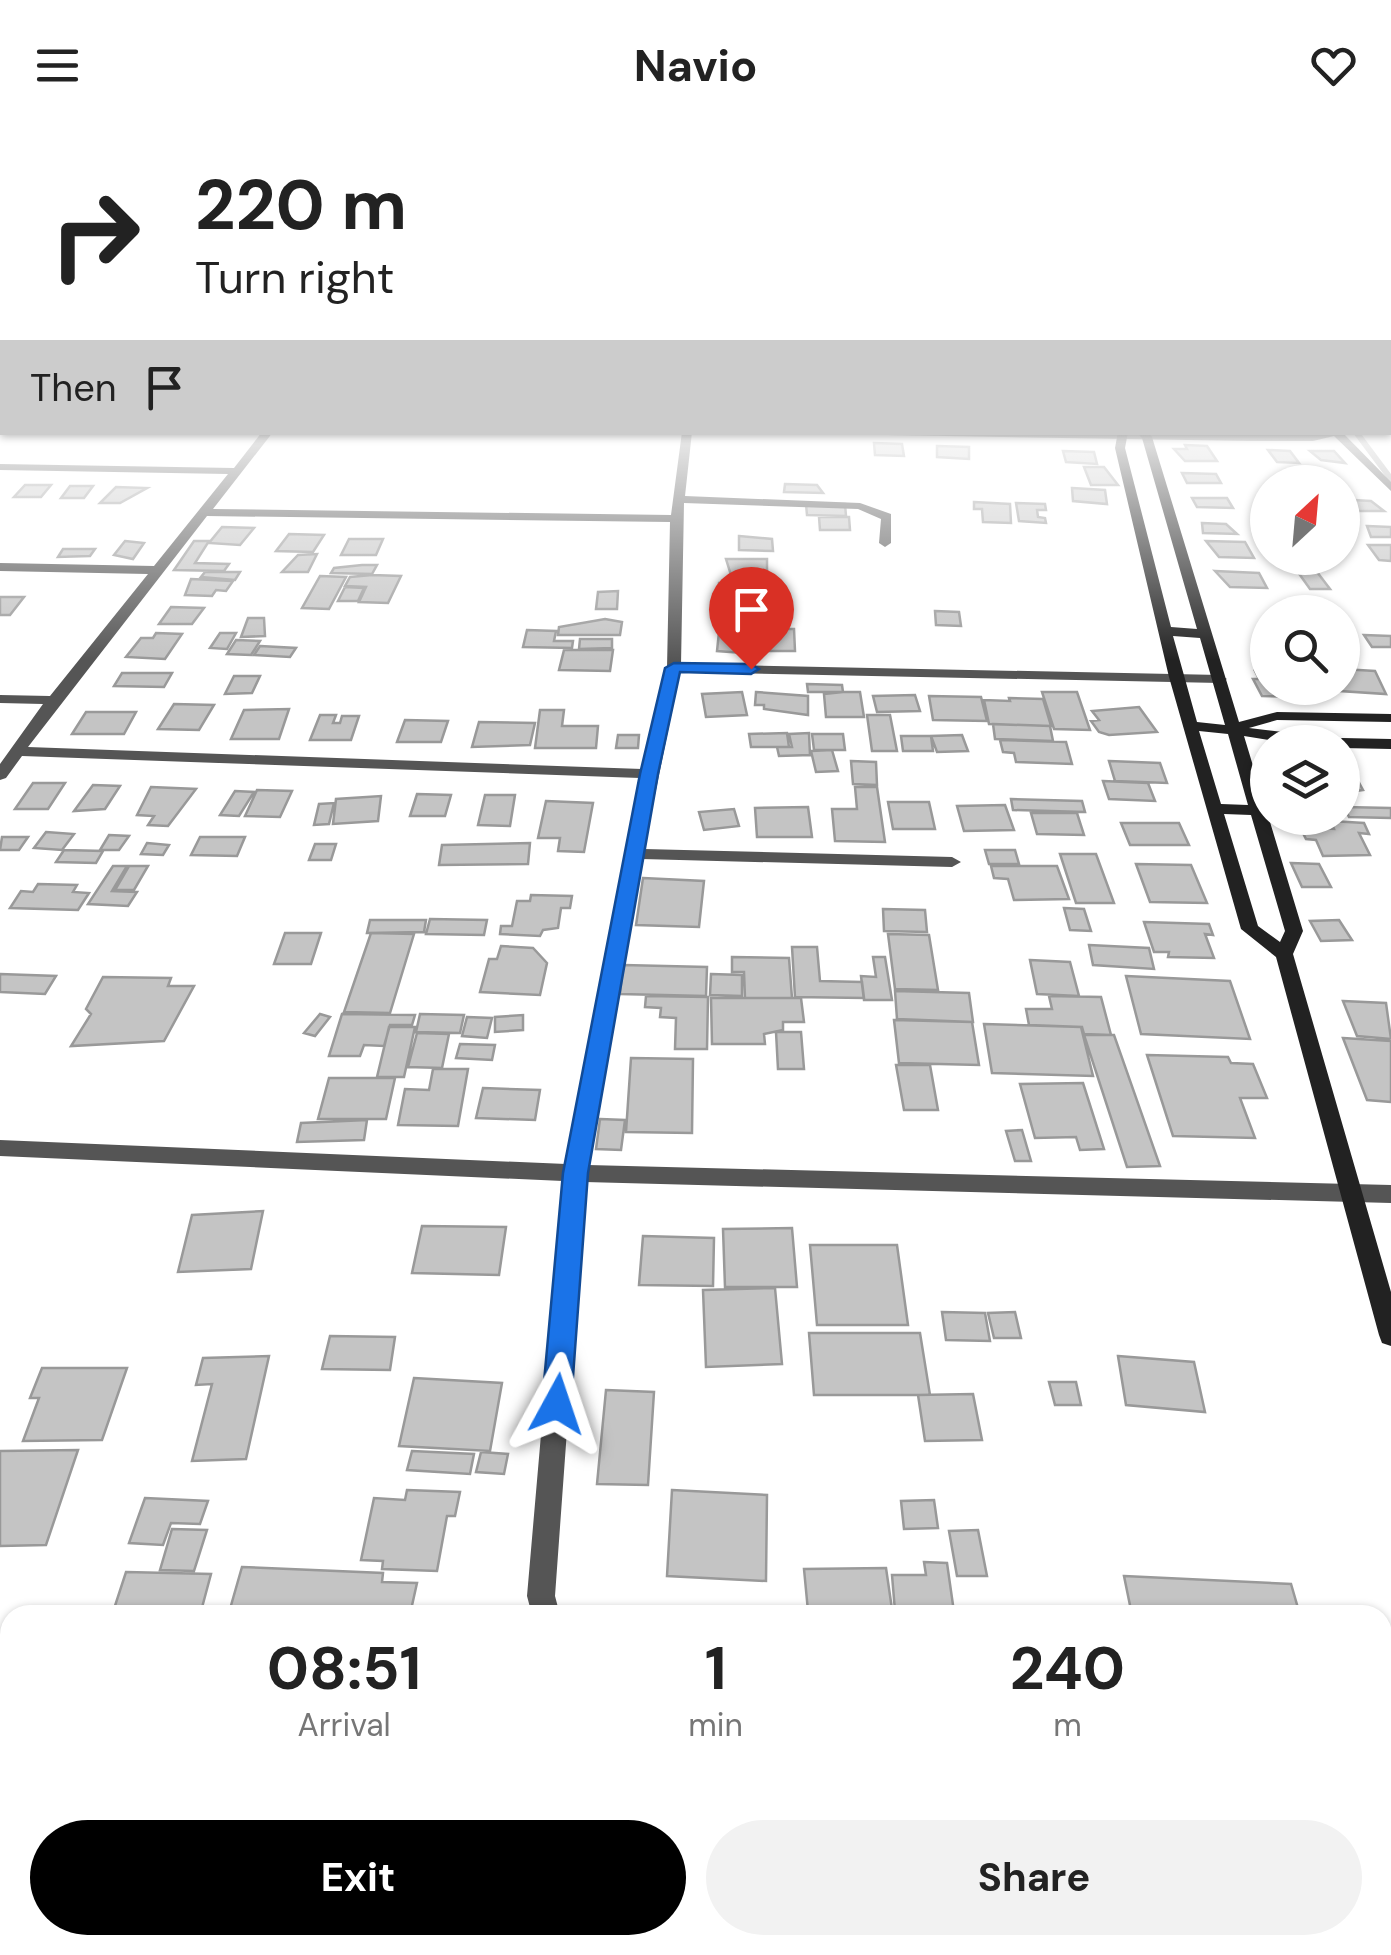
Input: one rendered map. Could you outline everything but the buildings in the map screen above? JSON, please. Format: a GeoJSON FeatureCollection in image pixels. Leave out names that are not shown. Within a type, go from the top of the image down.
{"type":"FeatureCollection","features":[{"type":"Feature","properties":{"kind":"street"},"geometry":{"type":"LineString","coordinates":[[0,776],[54,700],[219,491]]}},
{"type":"Feature","properties":{"kind":"street"},"geometry":{"type":"LineString","coordinates":[[543,1605],[541,1596],[576,1173],[649,774],[674,668],[679,491]]}},
{"type":"Feature","properties":{"kind":"street"},"geometry":{"type":"LineString","coordinates":[[1132,491],[1176,677],[1250,928],[1284,954],[1391,1335]]}},
{"type":"Feature","properties":{"kind":"street"},"geometry":{"type":"LineString","coordinates":[[1163,491],[1250,779]]}},
{"type":"Feature","properties":{"kind":"street"},"geometry":{"type":"LineString","coordinates":[[1134,500],[1166,501]]}},
{"type":"Feature","properties":{"kind":"street"},"geometry":{"type":"LineString","coordinates":[[201,512],[860,506],[887,517],[885,543]]}},
{"type":"Feature","properties":{"kind":"street"},"geometry":{"type":"LineString","coordinates":[[0,567],[158,570]]}},
{"type":"Feature","properties":{"kind":"street"},"geometry":{"type":"LineString","coordinates":[[1167,631],[1208,634]]}},
{"type":"Feature","properties":{"kind":"street"},"geometry":{"type":"LineString","coordinates":[[674,668],[1220,679]]}},
{"type":"Feature","properties":{"kind":"street"},"geometry":{"type":"LineString","coordinates":[[0,699],[54,700]]}},
{"type":"Feature","properties":{"kind":"street"},"geometry":{"type":"LineString","coordinates":[[1236,728],[1277,716],[1391,718]]}},
{"type":"Feature","properties":{"kind":"street"},"geometry":{"type":"LineString","coordinates":[[1192,726],[1250,732]]}},
{"type":"Feature","properties":{"kind":"street"},"geometry":{"type":"LineString","coordinates":[[1360,743],[1391,744]]}},
{"type":"Feature","properties":{"kind":"street"},"geometry":{"type":"LineString","coordinates":[[20,751],[649,774]]}},
{"type":"Feature","properties":{"kind":"street"},"geometry":{"type":"LineString","coordinates":[[1215,808],[1250,810]]}},
{"type":"Feature","properties":{"kind":"street"},"geometry":{"type":"LineString","coordinates":[[1266,835],[1294,931],[1284,954]]}},
{"type":"Feature","properties":{"kind":"street"},"geometry":{"type":"LineString","coordinates":[[634,854],[952,862]]}},
{"type":"Feature","properties":{"kind":"street"},"geometry":{"type":"LineString","coordinates":[[1,1150],[576,1173],[1391,1194]]}},
{"type":"Feature","properties":{"kind":"route"},"geometry":{"type":"LineString","coordinates":[[557,1404],[576,1173],[649,774],[674,668],[751,669]]}}]}
